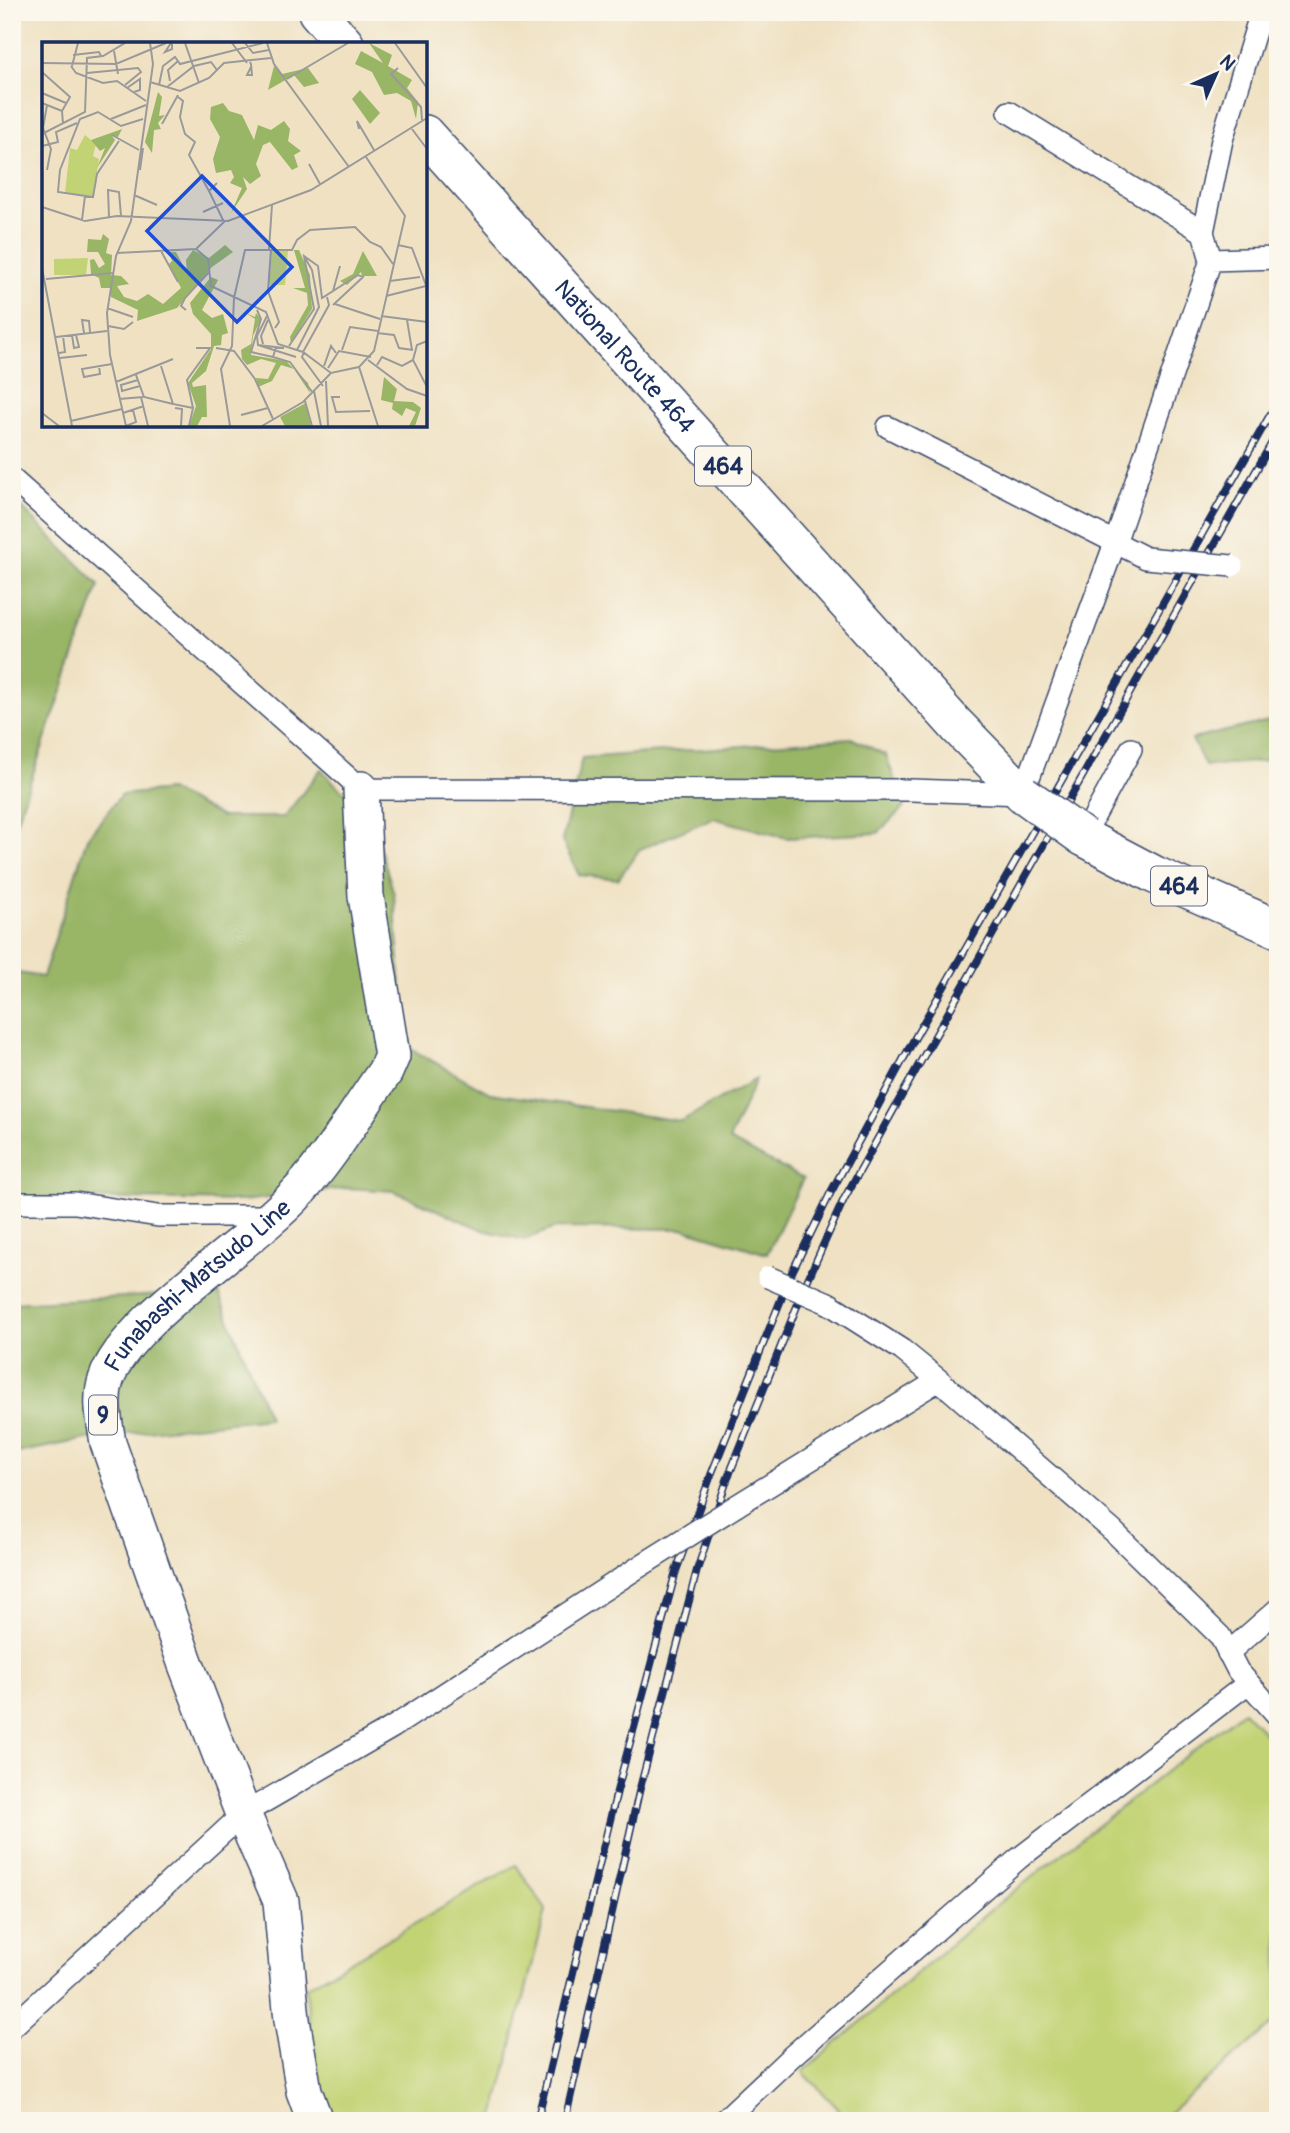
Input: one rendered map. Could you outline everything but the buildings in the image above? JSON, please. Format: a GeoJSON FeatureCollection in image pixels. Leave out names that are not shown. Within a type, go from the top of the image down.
{"type":"FeatureCollection","features":[{"type":"Feature","properties":{"kind":"highway"},"geometry":{"type":"LineString","coordinates":[[317,12],[343,42]]}},
{"type":"Feature","properties":{"kind":"highway","name":"National Route 464"},"geometry":{"type":"LineString","coordinates":[[427,136],[795,547],[1023,794]]}},
{"type":"Feature","properties":{"kind":"highway","name":"464"},"geometry":{"type":"LineString","coordinates":[[1023,794],[1083,837],[1143,870],[1278,929]]}},
{"type":"Feature","properties":{"kind":"main road","name":"Funabashi-Matsudo Line"},"geometry":{"type":"LineString","coordinates":[[315,2121],[304,2091],[292,2020],[281,1901],[243,1814],[113,1456],[102,1408],[105,1381],[130,1343],[161,1310],[274,1216],[300,1190],[384,1072],[392,1056],[366,895],[361,789]]}},
{"type":"Feature","properties":{"kind":"street"},"geometry":{"type":"LineString","coordinates":[[12,480],[361,789],[912,790],[1023,794],[1115,543],[1212,260],[1203,232],[1222,140],[1261,12]]}},
{"type":"Feature","properties":{"kind":"street"},"geometry":{"type":"LineString","coordinates":[[1009,113],[1203,232]]}},
{"type":"Feature","properties":{"kind":"street"},"geometry":{"type":"LineString","coordinates":[[1212,260],[1278,258]]}},
{"type":"Feature","properties":{"kind":"street"},"geometry":{"type":"LineString","coordinates":[[888,427],[1146,558],[1232,566]]}},
{"type":"Feature","properties":{"kind":"street"},"geometry":{"type":"LineString","coordinates":[[1083,837],[1131,749]]}},
{"type":"Feature","properties":{"kind":"street"},"geometry":{"type":"LineString","coordinates":[[12,1203],[75,1203],[159,1216],[274,1216]]}},
{"type":"Feature","properties":{"kind":"street"},"geometry":{"type":"LineString","coordinates":[[768,1277],[828,1303],[902,1350],[939,1380],[1113,1531],[1220,1636],[1247,1684],[1278,1716]]}},
{"type":"Feature","properties":{"kind":"street"},"geometry":{"type":"LineString","coordinates":[[12,2027],[243,1814],[393,1727],[642,1565],[939,1380]]}},
{"type":"Feature","properties":{"kind":"street"},"geometry":{"type":"LineString","coordinates":[[1228,1653],[1278,1609]]}},
{"type":"Feature","properties":{"kind":"street"},"geometry":{"type":"LineString","coordinates":[[723,2121],[792,2056],[1018,1858],[1247,1684]]}},
{"type":"Feature","properties":{"kind":"green space"},"geometry":{"type":"Polygon","coordinates":[[[18,504],[99,585],[12,834],[12,514],[18,504]]]}},
{"type":"Feature","properties":{"kind":"green space"},"geometry":{"type":"Polygon","coordinates":[[[1278,719],[1278,760],[1205,766],[1192,739],[1278,719]]]}},
{"type":"Feature","properties":{"kind":"green space"},"geometry":{"type":"Polygon","coordinates":[[[851,738],[886,755],[904,807],[878,833],[787,838],[713,818],[640,849],[618,879],[579,875],[562,841],[582,758],[851,738]]]}},
{"type":"Feature","properties":{"kind":"green space"},"geometry":{"type":"Polygon","coordinates":[[[321,769],[341,790],[378,802],[374,829],[394,894],[401,988],[411,1049],[490,1093],[681,1121],[756,1079],[729,1140],[803,1179],[767,1254],[685,1229],[555,1228],[524,1240],[483,1230],[394,1191],[347,1188],[243,1201],[12,1197],[12,972],[43,977],[87,838],[121,795],[169,790],[222,817],[284,817],[321,769]]]}},
{"type":"Feature","properties":{"kind":"green space"},"geometry":{"type":"Polygon","coordinates":[[[218,1292],[269,1418],[102,1436],[12,1454],[12,1303],[218,1292]]]}},
{"type":"Feature","properties":{"kind":"green space"},"geometry":{"type":"Polygon","coordinates":[[[1243,1711],[1278,1747],[1278,2019],[1160,2121],[850,2121],[803,2072],[989,1911],[1243,1711]]]}},
{"type":"Feature","properties":{"kind":"green space"},"geometry":{"type":"Polygon","coordinates":[[[516,1865],[546,1910],[493,2121],[331,2121],[313,2069],[306,1987],[516,1865]]]}},
{"type":"Feature","properties":{"kind":"railway"},"geometry":{"type":"LineString","coordinates":[[537,2121],[617,1791],[676,1571],[792,1272],[831,1192],[917,1034],[1278,401]]}},
{"type":"Feature","properties":{"kind":"railway"},"geometry":{"type":"LineString","coordinates":[[565,2121],[639,1792],[697,1570],[727,1480],[808,1279],[844,1199],[1278,432]]}}]}
